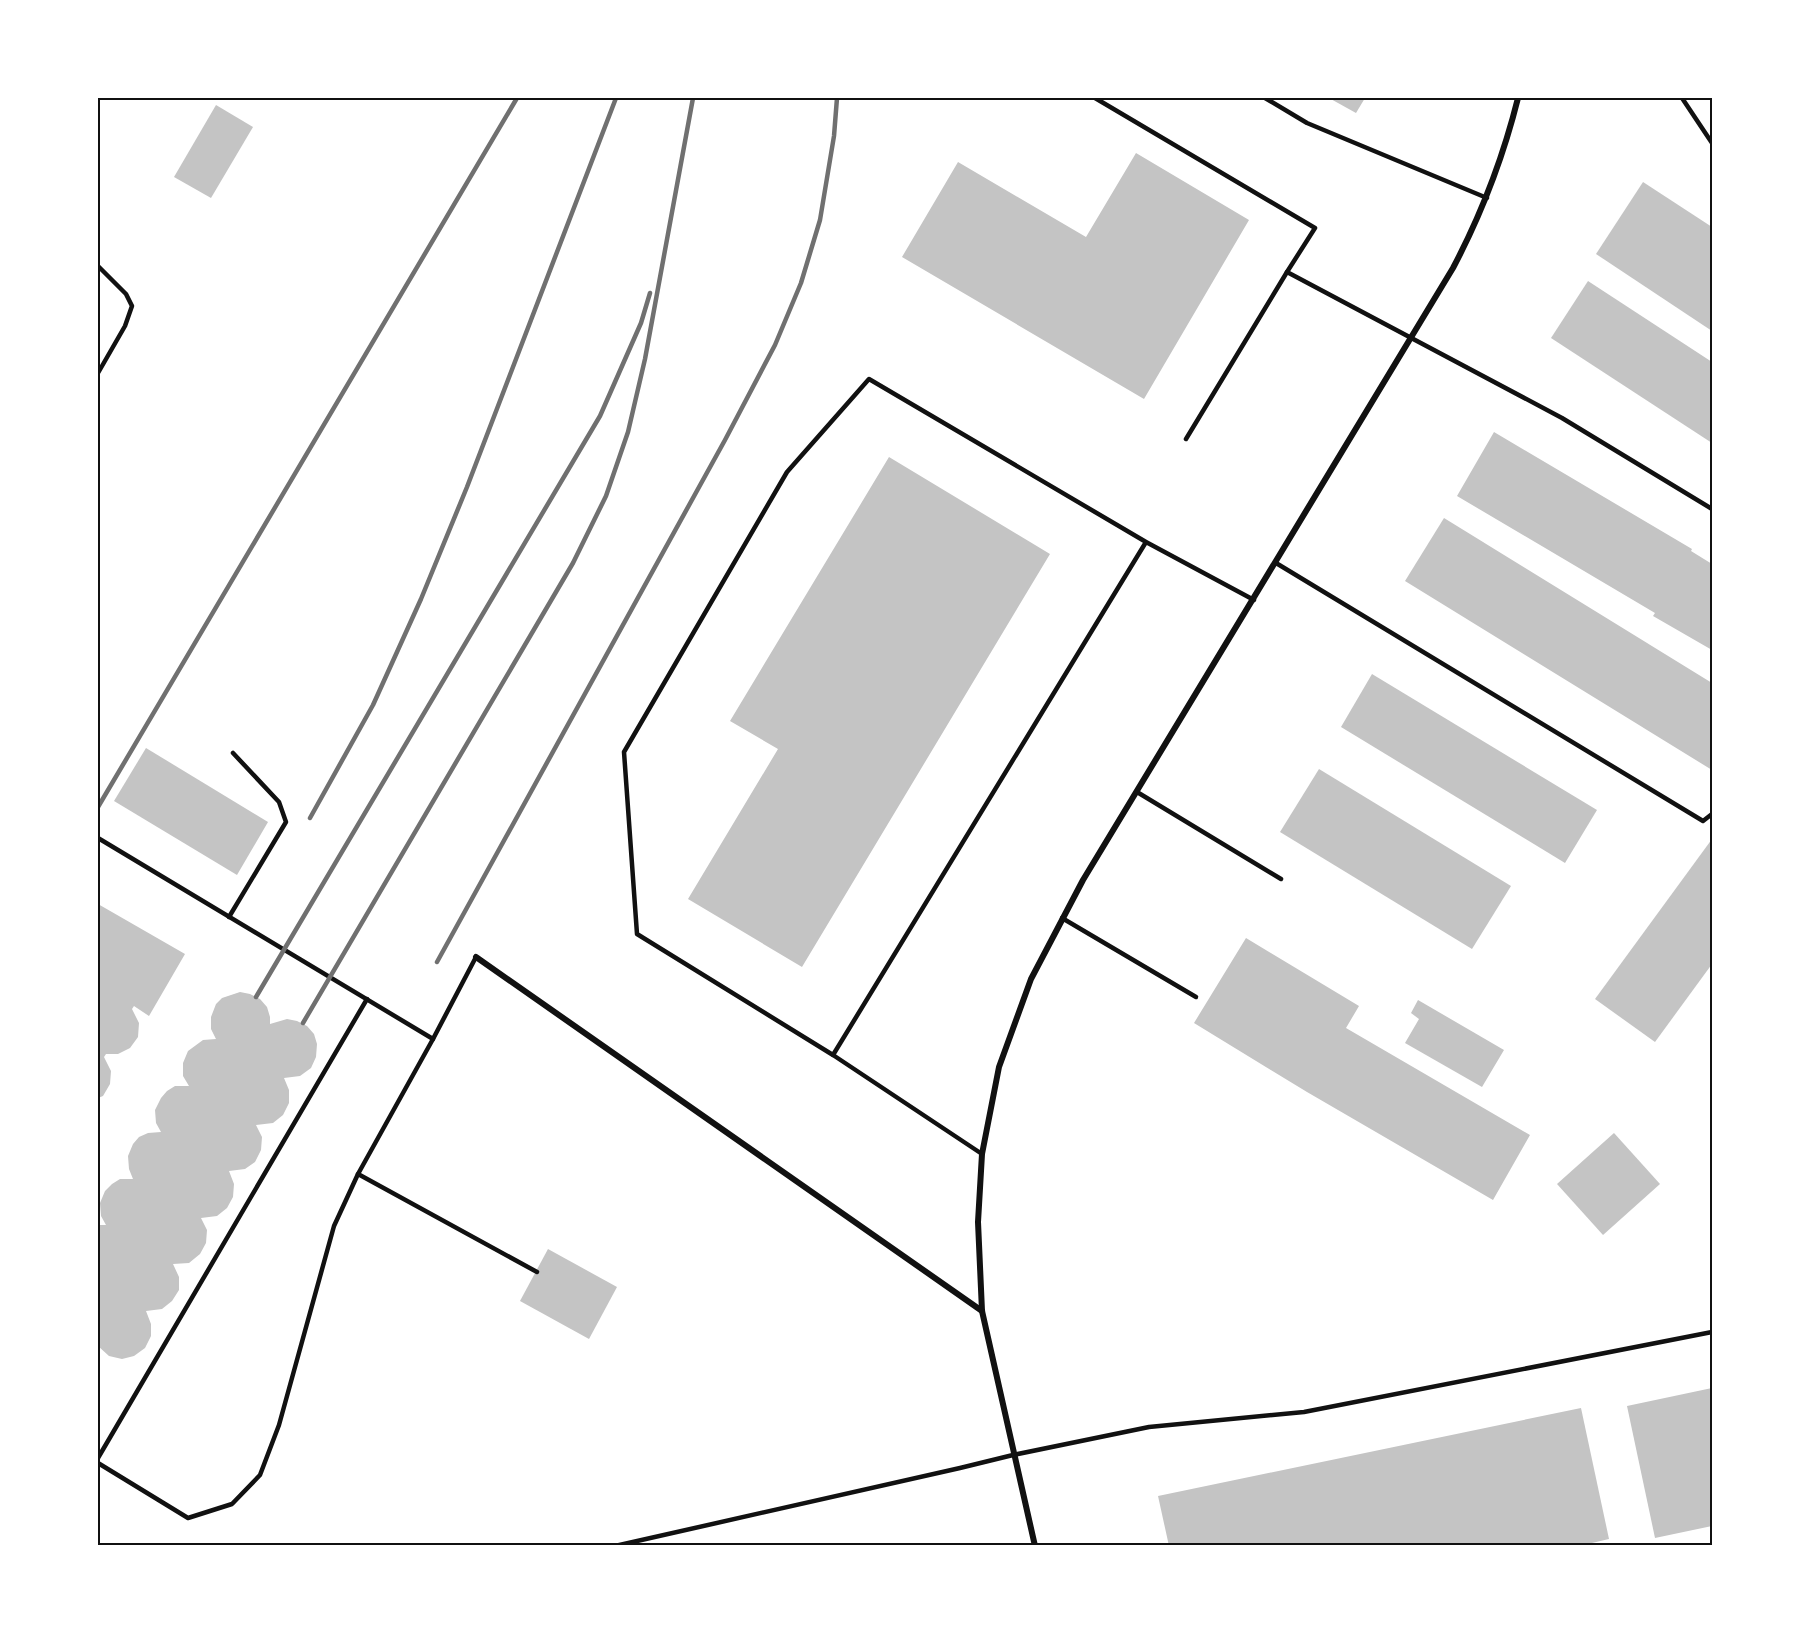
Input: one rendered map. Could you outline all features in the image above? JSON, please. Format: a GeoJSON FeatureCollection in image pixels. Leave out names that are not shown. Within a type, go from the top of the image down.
{"type":"FeatureCollection","features":[{"type":"Feature","properties":{"kind":"street"},"geometry":{"type":"LineString","coordinates":[[1035,1545],[982,1311],[978,1222],[982,1154],[999,1067],[1031,979],[1062,918],[1453,268],[1474,229],[1507,140],[1518,98]]}},
{"type":"Feature","properties":{"kind":"street"},"geometry":{"type":"LineString","coordinates":[[476,957],[982,1311]]}},
{"type":"Feature","properties":{"kind":"lane"},"geometry":{"type":"LineString","coordinates":[[1095,98],[1315,228],[1186,439]]}},
{"type":"Feature","properties":{"kind":"lane"},"geometry":{"type":"LineString","coordinates":[[1265,98],[1307,123],[1487,198]]}},
{"type":"Feature","properties":{"kind":"lane"},"geometry":{"type":"LineString","coordinates":[[1682,98],[1713,143]]}},
{"type":"Feature","properties":{"kind":"lane"},"geometry":{"type":"LineString","coordinates":[[98,266],[126,294],[132,306],[125,326],[98,373]]}},
{"type":"Feature","properties":{"kind":"lane"},"geometry":{"type":"LineString","coordinates":[[1287,272],[1562,418],[1713,509]]}},
{"type":"Feature","properties":{"kind":"lane"},"geometry":{"type":"LineString","coordinates":[[982,1154],[833,1055],[637,934],[624,752],[787,471],[869,379],[1146,542],[1254,600]]}},
{"type":"Feature","properties":{"kind":"lane"},"geometry":{"type":"LineString","coordinates":[[833,1055],[1146,542]]}},
{"type":"Feature","properties":{"kind":"lane"},"geometry":{"type":"LineString","coordinates":[[1276,563],[1703,821],[1713,814]]}},
{"type":"Feature","properties":{"kind":"lane"},"geometry":{"type":"LineString","coordinates":[[229,917],[286,822],[279,802],[233,753]]}},
{"type":"Feature","properties":{"kind":"lane"},"geometry":{"type":"LineString","coordinates":[[1137,792],[1281,879]]}},
{"type":"Feature","properties":{"kind":"lane"},"geometry":{"type":"LineString","coordinates":[[98,838],[433,1039]]}},
{"type":"Feature","properties":{"kind":"lane"},"geometry":{"type":"LineString","coordinates":[[1062,918],[1196,997]]}},
{"type":"Feature","properties":{"kind":"lane"},"geometry":{"type":"LineString","coordinates":[[98,1463],[188,1518],[232,1504],[260,1475],[279,1425],[334,1226],[358,1174],[476,957]]}},
{"type":"Feature","properties":{"kind":"lane"},"geometry":{"type":"LineString","coordinates":[[98,1458],[367,999]]}},
{"type":"Feature","properties":{"kind":"lane"},"geometry":{"type":"LineString","coordinates":[[358,1174],[537,1272]]}},
{"type":"Feature","properties":{"kind":"lane"},"geometry":{"type":"LineString","coordinates":[[615,1545],[1013,1455],[1149,1427],[1304,1412],[1713,1332]]}},
{"type":"Feature","properties":{"kind":"building"},"geometry":{"type":"Polygon","coordinates":[[[1329,98],[1365,98],[1356,113],[1329,98]]]}},
{"type":"Feature","properties":{"kind":"building"},"geometry":{"type":"Polygon","coordinates":[[[216,105],[253,127],[211,198],[174,177],[216,105]]]}},
{"type":"Feature","properties":{"kind":"building"},"geometry":{"type":"Polygon","coordinates":[[[1136,153],[1249,220],[1144,399],[902,257],[958,162],[1086,237],[1136,153]]]}},
{"type":"Feature","properties":{"kind":"building"},"geometry":{"type":"Polygon","coordinates":[[[1643,182],[1712,227],[1712,331],[1596,254],[1643,182]]]}},
{"type":"Feature","properties":{"kind":"building"},"geometry":{"type":"Polygon","coordinates":[[[1588,281],[1712,362],[1712,443],[1551,338],[1588,281]]]}},
{"type":"Feature","properties":{"kind":"building"},"geometry":{"type":"Polygon","coordinates":[[[1494,432],[1692,549],[1691,551],[1712,564],[1712,650],[1653,616],[1655,613],[1457,496],[1494,432]]]}},
{"type":"Feature","properties":{"kind":"building"},"geometry":{"type":"Polygon","coordinates":[[[889,457],[1050,554],[802,967],[688,899],[778,749],[730,721],[889,457]]]}},
{"type":"Feature","properties":{"kind":"building"},"geometry":{"type":"Polygon","coordinates":[[[1444,518],[1712,683],[1712,770],[1405,581],[1444,518]]]}},
{"type":"Feature","properties":{"kind":"building"},"geometry":{"type":"Polygon","coordinates":[[[1372,674],[1597,810],[1565,863],[1341,727],[1372,674]]]}},
{"type":"Feature","properties":{"kind":"building"},"geometry":{"type":"Polygon","coordinates":[[[146,748],[268,822],[237,875],[114,801],[146,748]]]}},
{"type":"Feature","properties":{"kind":"building"},"geometry":{"type":"Polygon","coordinates":[[[1319,769],[1511,886],[1472,949],[1280,832],[1319,769]]]}},
{"type":"Feature","properties":{"kind":"building"},"geometry":{"type":"Polygon","coordinates":[[[1712,839],[1712,964],[1655,1042],[1595,999],[1712,839]]]}},
{"type":"Feature","properties":{"kind":"building"},"geometry":{"type":"Polygon","coordinates":[[[98,904],[185,954],[149,1016],[134,1006],[132,1009],[139,1023],[138,1037],[130,1048],[118,1054],[106,1054],[104,1057],[111,1071],[110,1084],[103,1096],[98,1098],[98,904]]]}},
{"type":"Feature","properties":{"kind":"building"},"geometry":{"type":"Polygon","coordinates":[[[1246,938],[1359,1006],[1346,1028],[1530,1135],[1493,1200],[1307,1092],[1194,1023],[1246,938]]]}},
{"type":"Feature","properties":{"kind":"building"},"geometry":{"type":"Polygon","coordinates":[[[240,992],[260,999],[267,1007],[270,1024],[287,1019],[307,1026],[314,1034],[317,1044],[316,1057],[311,1068],[300,1076],[284,1078],[289,1090],[289,1103],[283,1115],[273,1123],[256,1125],[262,1137],[261,1150],[255,1162],[245,1169],[229,1171],[234,1184],[233,1197],[227,1208],[217,1216],[201,1218],[207,1230],[206,1243],[200,1254],[189,1263],[173,1264],[179,1277],[179,1290],[172,1301],[162,1309],[146,1311],[151,1324],[151,1336],[145,1348],[134,1356],[122,1359],[109,1356],[98,1346],[98,1225],[106,1225],[101,1216],[100,1203],[105,1191],[112,1184],[120,1179],[133,1179],[128,1156],[133,1144],[139,1137],[148,1133],[161,1132],[156,1123],[155,1110],[161,1098],[175,1086],[189,1086],[183,1076],[183,1063],[188,1051],[203,1040],[216,1039],[211,1029],[211,1017],[216,1004],[222,998],[240,992]]]}},
{"type":"Feature","properties":{"kind":"building"},"geometry":{"type":"Polygon","coordinates":[[[1418,1000],[1504,1050],[1482,1087],[1405,1043],[1419,1019],[1411,1013],[1418,1000]]]}},
{"type":"Feature","properties":{"kind":"building"},"geometry":{"type":"Polygon","coordinates":[[[1614,1133],[1660,1184],[1603,1235],[1557,1184],[1614,1133]]]}},
{"type":"Feature","properties":{"kind":"building"},"geometry":{"type":"Polygon","coordinates":[[[548,1249],[617,1287],[589,1339],[520,1301],[548,1249]]]}},
{"type":"Feature","properties":{"kind":"building"},"geometry":{"type":"Polygon","coordinates":[[[1712,1388],[1712,1526],[1655,1538],[1627,1406],[1712,1388]]]}},
{"type":"Feature","properties":{"kind":"building"},"geometry":{"type":"Polygon","coordinates":[[[1581,1408],[1609,1539],[1579,1546],[1169,1546],[1158,1496],[1581,1408]]]}},
{"type":"Feature","properties":{"kind":"railway"},"geometry":{"type":"LineString","coordinates":[[98,807],[517,98]]}},
{"type":"Feature","properties":{"kind":"railway"},"geometry":{"type":"LineString","coordinates":[[310,818],[373,705],[421,599],[467,487],[616,98]]}},
{"type":"Feature","properties":{"kind":"railway"},"geometry":{"type":"LineString","coordinates":[[303,1023],[573,563],[606,496],[628,432],[645,359],[693,98]]}},
{"type":"Feature","properties":{"kind":"railway"},"geometry":{"type":"LineString","coordinates":[[437,962],[775,345],[801,283],[820,220],[834,136],[837,98]]}},
{"type":"Feature","properties":{"kind":"railway"},"geometry":{"type":"LineString","coordinates":[[256,997],[600,416],[641,323],[650,293]]}}]}
